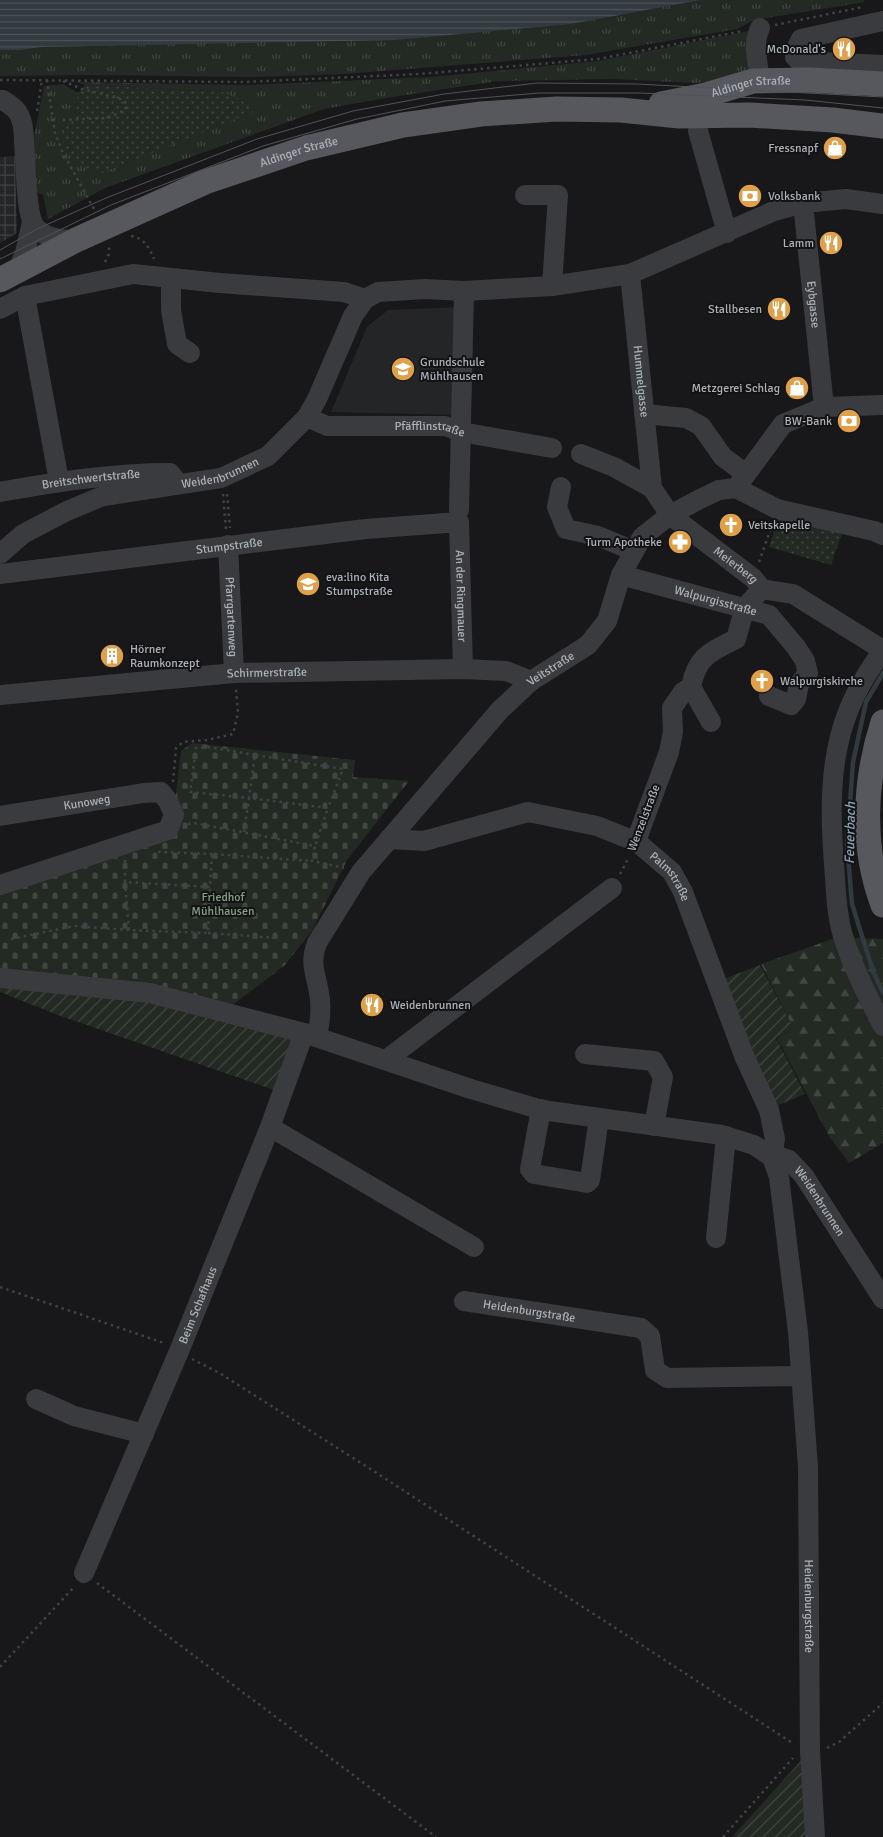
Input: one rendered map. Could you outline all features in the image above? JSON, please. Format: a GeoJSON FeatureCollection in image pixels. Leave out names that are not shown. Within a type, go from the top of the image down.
{"type":"FeatureCollection","features":[{"type":"Feature","properties":{"kind":"main road","name":"Aldinger Straße"},"geometry":{"type":"LineString","coordinates":[[621,110],[684,100],[760,80],[810,80],[883,84]]}},
{"type":"Feature","properties":{"kind":"main road","name":"Aldinger Straße"},"geometry":{"type":"LineString","coordinates":[[9,275],[76,240],[205,182],[306,148],[403,125],[480,114],[557,109],[621,110],[679,116],[759,116],[834,120],[883,126]]}},
{"type":"Feature","properties":{"kind":"main road"},"geometry":{"type":"LineString","coordinates":[[883,722],[875,747],[870,778],[867,820],[872,861],[883,905]]}},
{"type":"Feature","properties":{"kind":"street"},"geometry":{"type":"LineString","coordinates":[[883,21],[801,39],[796,48],[795,57],[799,61],[883,65]]}},
{"type":"Feature","properties":{"kind":"street"},"geometry":{"type":"LineString","coordinates":[[760,28],[755,51],[760,80]]}},
{"type":"Feature","properties":{"kind":"street"},"geometry":{"type":"LineString","coordinates":[[0,100],[3,100],[16,110],[23,126],[27,200],[32,222],[37,229],[46,235],[60,240],[76,240]]}},
{"type":"Feature","properties":{"kind":"street"},"geometry":{"type":"LineString","coordinates":[[698,132],[727,233]]}},
{"type":"Feature","properties":{"kind":"street"},"geometry":{"type":"LineString","coordinates":[[525,195],[558,195],[552,286]]}},
{"type":"Feature","properties":{"kind":"street"},"geometry":{"type":"LineString","coordinates":[[0,309],[25,296],[133,274],[344,292],[365,299],[378,292],[464,291],[552,286],[630,274],[774,212],[803,203],[846,198],[883,204]]}},
{"type":"Feature","properties":{"kind":"street","name":"Eybgasse"},"geometry":{"type":"LineString","coordinates":[[803,203],[824,407]]}},
{"type":"Feature","properties":{"kind":"street"},"geometry":{"type":"LineString","coordinates":[[9,275],[25,253],[32,222]]}},
{"type":"Feature","properties":{"kind":"street","name":"Hummelgasse"},"geometry":{"type":"LineString","coordinates":[[630,274],[652,488]]}},
{"type":"Feature","properties":{"kind":"street"},"geometry":{"type":"LineString","coordinates":[[165,278],[177,344],[190,353]]}},
{"type":"Feature","properties":{"kind":"street","name":"An der Ringmauer"},"geometry":{"type":"LineString","coordinates":[[463,669],[459,516],[464,291]]}},
{"type":"Feature","properties":{"kind":"street"},"geometry":{"type":"LineString","coordinates":[[25,296],[59,481]]}},
{"type":"Feature","properties":{"kind":"street","name":"Weidenbrunnen"},"geometry":{"type":"LineString","coordinates":[[0,554],[23,534],[67,511],[103,496],[223,477],[268,456],[307,418],[353,316],[365,299]]}},
{"type":"Feature","properties":{"kind":"street"},"geometry":{"type":"LineString","coordinates":[[741,481],[783,424],[824,407],[883,405]]}},
{"type":"Feature","properties":{"kind":"street"},"geometry":{"type":"LineString","coordinates":[[644,414],[686,418],[701,426],[741,481],[777,509],[883,534]]}},
{"type":"Feature","properties":{"kind":"street","name":"Pfäfflinstraße"},"geometry":{"type":"LineString","coordinates":[[307,418],[327,426],[445,426],[461,432],[552,448]]}},
{"type":"Feature","properties":{"kind":"street"},"geometry":{"type":"LineString","coordinates":[[580,454],[614,467],[652,488],[670,515]]}},
{"type":"Feature","properties":{"kind":"street","name":"Breitschwertstraße"},"geometry":{"type":"LineString","coordinates":[[0,492],[59,481],[132,473],[170,473],[179,484]]}},
{"type":"Feature","properties":{"kind":"street","name":"Veitstraße"},"geometry":{"type":"LineString","coordinates":[[310,1035],[321,1016],[312,955],[317,943],[361,872],[500,710],[531,681],[588,645],[607,621],[621,575],[642,537],[670,515],[741,481]]}},
{"type":"Feature","properties":{"kind":"street"},"geometry":{"type":"LineString","coordinates":[[561,487],[557,507],[566,529],[598,536],[634,552]]}},
{"type":"Feature","properties":{"kind":"street","name":"Meierberg"},"geometry":{"type":"LineString","coordinates":[[670,515],[758,584],[793,594],[883,650]]}},
{"type":"Feature","properties":{"kind":"street","name":"Stumpstraße"},"geometry":{"type":"LineString","coordinates":[[0,574],[459,516]]}},
{"type":"Feature","properties":{"kind":"street","name":"Pfarrgartenweg"},"geometry":{"type":"LineString","coordinates":[[230,545],[234,673]]}},
{"type":"Feature","properties":{"kind":"street","name":"Walpurgisstraße"},"geometry":{"type":"LineString","coordinates":[[621,575],[769,615],[796,647],[805,661],[808,673],[799,684],[796,699],[791,705],[769,696]]}},
{"type":"Feature","properties":{"kind":"street","name":"Wenzelstraße"},"geometry":{"type":"LineString","coordinates":[[637,842],[670,752],[673,732],[672,708],[683,692],[691,687],[700,660],[711,651],[736,639],[745,607],[758,584]]}},
{"type":"Feature","properties":{"kind":"street"},"geometry":{"type":"LineString","coordinates":[[883,650],[865,678],[849,709],[837,751],[831,793],[837,906],[843,934],[857,975],[883,1026]]}},
{"type":"Feature","properties":{"kind":"street","name":"Schirmerstraße"},"geometry":{"type":"LineString","coordinates":[[0,695],[234,673],[463,669],[506,671],[531,681]]}},
{"type":"Feature","properties":{"kind":"street"},"geometry":{"type":"LineString","coordinates":[[691,687],[710,722]]}},
{"type":"Feature","properties":{"kind":"street","name":"Kunoweg"},"geometry":{"type":"LineString","coordinates":[[0,816],[144,793],[165,797]]}},
{"type":"Feature","properties":{"kind":"street"},"geometry":{"type":"LineString","coordinates":[[0,885],[168,830],[174,815],[165,797]]}},
{"type":"Feature","properties":{"kind":"street","name":"Palmstraße"},"geometry":{"type":"LineString","coordinates":[[390,839],[424,841],[528,812],[597,826],[637,842],[672,872],[683,892],[745,1058],[769,1110],[775,1139],[772,1157]]}},
{"type":"Feature","properties":{"kind":"street"},"geometry":{"type":"LineString","coordinates":[[386,1060],[612,888]]}},
{"type":"Feature","properties":{"kind":"street","name":"Weidenbrunnen"},"geometry":{"type":"LineString","coordinates":[[0,978],[150,993],[310,1035],[471,1089],[541,1109],[726,1136],[754,1144],[772,1157],[781,1157],[789,1160],[804,1176],[883,1299]]}},
{"type":"Feature","properties":{"kind":"street","name":"Beim Schafhaus"},"geometry":{"type":"LineString","coordinates":[[84,1573],[180,1349],[270,1127],[310,1035]]}},
{"type":"Feature","properties":{"kind":"street"},"geometry":{"type":"LineString","coordinates":[[585,1054],[654,1061],[663,1077],[654,1126]]}},
{"type":"Feature","properties":{"kind":"street"},"geometry":{"type":"LineString","coordinates":[[541,1109],[530,1169],[534,1174],[578,1181],[587,1182],[590,1180],[599,1118]]}},
{"type":"Feature","properties":{"kind":"street"},"geometry":{"type":"LineString","coordinates":[[270,1127],[474,1247]]}},
{"type":"Feature","properties":{"kind":"street"},"geometry":{"type":"LineString","coordinates":[[716,1238],[726,1136]]}},
{"type":"Feature","properties":{"kind":"street","name":"Heidenburgstraße"},"geometry":{"type":"LineString","coordinates":[[772,1157],[779,1177],[798,1332],[808,1467],[806,1750],[815,1837]]}},
{"type":"Feature","properties":{"kind":"street","name":"Heidenburgstraße"},"geometry":{"type":"LineString","coordinates":[[464,1301],[641,1328],[650,1336],[655,1370],[667,1378],[801,1376]]}},
{"type":"Feature","properties":{"kind":"street"},"geometry":{"type":"LineString","coordinates":[[36,1399],[74,1416],[144,1434]]}},
{"type":"Feature","properties":{"kind":"path"},"geometry":{"type":"LineString","coordinates":[[0,80],[245,82],[420,74],[598,59],[864,6]]}},
{"type":"Feature","properties":{"kind":"path"},"geometry":{"type":"LineString","coordinates":[[23,126],[34,124],[42,80]]}},
{"type":"Feature","properties":{"kind":"path"},"geometry":{"type":"LineString","coordinates":[[47,80],[55,133],[63,153],[78,178]]}},
{"type":"Feature","properties":{"kind":"path"},"geometry":{"type":"LineString","coordinates":[[62,80],[82,89],[119,98],[127,104],[125,110],[107,118],[63,120]]}},
{"type":"Feature","properties":{"kind":"path"},"geometry":{"type":"LineString","coordinates":[[128,235],[139,237],[148,246],[165,278]]}},
{"type":"Feature","properties":{"kind":"path"},"geometry":{"type":"LineString","coordinates":[[101,247],[110,243]]}},
{"type":"Feature","properties":{"kind":"path"},"geometry":{"type":"LineString","coordinates":[[223,477],[230,545]]}},
{"type":"Feature","properties":{"kind":"path"},"geometry":{"type":"LineString","coordinates":[[758,584],[777,509]]}},
{"type":"Feature","properties":{"kind":"path","name":"Pfarrgartenweg"},"geometry":{"type":"LineString","coordinates":[[165,797],[172,786],[176,748],[183,742],[233,734],[238,712],[234,673]]}},
{"type":"Feature","properties":{"kind":"path"},"geometry":{"type":"LineString","coordinates":[[312,861],[315,846],[343,769],[208,747],[196,748],[190,792],[328,808]]}},
{"type":"Feature","properties":{"kind":"path"},"geometry":{"type":"LineString","coordinates":[[244,832],[255,755]]}},
{"type":"Feature","properties":{"kind":"path"},"geometry":{"type":"LineString","coordinates":[[168,830],[194,823],[315,846]]}},
{"type":"Feature","properties":{"kind":"path","name":"Wenzelstraße"},"geometry":{"type":"LineString","coordinates":[[612,888],[637,842]]}},
{"type":"Feature","properties":{"kind":"path"},"geometry":{"type":"LineString","coordinates":[[152,853],[212,854],[312,861],[361,872]]}},
{"type":"Feature","properties":{"kind":"path"},"geometry":{"type":"LineString","coordinates":[[208,933],[212,854]]}},
{"type":"Feature","properties":{"kind":"path"},"geometry":{"type":"LineString","coordinates":[[125,858],[129,930]]}},
{"type":"Feature","properties":{"kind":"path"},"geometry":{"type":"LineString","coordinates":[[125,882],[210,887]]}},
{"type":"Feature","properties":{"kind":"path"},"geometry":{"type":"LineString","coordinates":[[11,939],[74,926],[278,938]]}},
{"type":"Feature","properties":{"kind":"path"},"geometry":{"type":"LineString","coordinates":[[0,1287],[180,1349],[192,1360],[221,1374],[806,1750],[825,1748],[839,1742],[883,1703]]}},
{"type":"Feature","properties":{"kind":"path"},"geometry":{"type":"LineString","coordinates":[[0,1667],[47,1617],[84,1573],[436,1837]]}},
{"type":"Feature","properties":{"kind":"path"},"geometry":{"type":"LineString","coordinates":[[723,1837],[806,1750]]}},
{"type":"Feature","properties":{"kind":"shaded area"},"geometry":{"type":"Polygon","coordinates":[[[0,0],[701,0],[571,24],[395,40],[42,47],[0,50],[0,0]]]}},
{"type":"Feature","properties":{"kind":"shaded area"},"geometry":{"type":"Polygon","coordinates":[[[15,156],[17,233],[0,243],[0,157],[15,156]]]}},
{"type":"Feature","properties":{"kind":"shaded area","name":"Grundschule Mühlhausen"},"geometry":{"type":"Polygon","coordinates":[[[460,307],[456,415],[331,412],[367,327],[388,310],[460,307]]]}},
{"type":"Feature","properties":{"kind":"green space"},"geometry":{"type":"Polygon","coordinates":[[[701,0],[863,0],[865,2],[754,20],[737,29],[586,55],[343,74],[253,77],[0,76],[0,50],[571,24],[701,0]]]}},
{"type":"Feature","properties":{"kind":"green space"},"geometry":{"type":"Polygon","coordinates":[[[749,31],[748,73],[733,81],[693,83],[616,79],[498,81],[386,98],[324,109],[105,188],[48,219],[43,195],[37,192],[32,147],[44,86],[63,84],[78,93],[76,111],[64,126],[222,92],[85,85],[76,82],[249,85],[430,77],[598,61],[749,31]]]}},
{"type":"Feature","properties":{"kind":"green space"},"geometry":{"type":"Polygon","coordinates":[[[85,85],[222,92],[253,104],[253,112],[102,173],[76,164],[63,142],[64,126],[76,111],[78,93],[85,85]]]}},
{"type":"Feature","properties":{"kind":"green space"},"geometry":{"type":"Polygon","coordinates":[[[779,515],[843,531],[831,565],[769,547],[779,515]]]}},
{"type":"Feature","properties":{"kind":"green space","name":"Friedhof Mühlhausen"},"geometry":{"type":"Polygon","coordinates":[[[192,743],[355,760],[353,777],[409,781],[347,860],[312,931],[284,966],[231,1006],[0,972],[0,891],[166,839],[175,803],[181,751],[192,743]]]}},
{"type":"Feature","properties":{"kind":"green space"},"geometry":{"type":"Polygon","coordinates":[[[838,937],[883,939],[883,1143],[849,1163],[829,1136],[777,1038],[794,1029],[761,964],[838,937]]]}},
{"type":"Feature","properties":{"kind":"green space"},"geometry":{"type":"Polygon","coordinates":[[[760,965],[794,1029],[776,1038],[805,1094],[774,1107],[721,980],[760,965]]]}},
{"type":"Feature","properties":{"kind":"green space"},"geometry":{"type":"Polygon","coordinates":[[[0,985],[134,997],[294,1038],[280,1092],[58,1015],[0,992],[0,985]]]}},
{"type":"Feature","properties":{"kind":"green space"},"geometry":{"type":"Polygon","coordinates":[[[806,1755],[811,1837],[732,1837],[806,1755]]]}},
{"type":"Feature","properties":{"kind":"waterway","name":"Feuerbach"},"geometry":{"type":"LineString","coordinates":[[883,673],[866,702],[853,762],[847,844],[852,904],[873,971],[883,993]]}},
{"type":"Feature","properties":{"kind":"tram line"},"geometry":{"type":"LineString","coordinates":[[0,250],[37,229],[106,198],[257,139],[353,111],[444,94],[537,83],[637,84],[883,97]]}},
{"type":"Feature","properties":{"kind":"tram line"},"geometry":{"type":"LineString","coordinates":[[0,259],[111,205],[263,146],[357,119],[445,101],[539,93],[640,93],[805,100],[883,108]]}},
{"type":"Feature","properties":{"kind":"place","name":"McDonald's"},"geometry":{"type":"Point","coordinates":[844,49]}},
{"type":"Feature","properties":{"kind":"place","name":"Fressnapf"},"geometry":{"type":"Point","coordinates":[835,148]}},
{"type":"Feature","properties":{"kind":"place","name":"Volksbank"},"geometry":{"type":"Point","coordinates":[750,196]}},
{"type":"Feature","properties":{"kind":"place","name":"Lamm"},"geometry":{"type":"Point","coordinates":[831,243]}},
{"type":"Feature","properties":{"kind":"place","name":"Stallbesen"},"geometry":{"type":"Point","coordinates":[779,309]}},
{"type":"Feature","properties":{"kind":"place","name":"Grundschule Mühlhausen"},"geometry":{"type":"Point","coordinates":[403,369]}},
{"type":"Feature","properties":{"kind":"place","name":"Metzgerei Schlag"},"geometry":{"type":"Point","coordinates":[797,388]}},
{"type":"Feature","properties":{"kind":"place","name":"BW-Bank"},"geometry":{"type":"Point","coordinates":[849,421]}},
{"type":"Feature","properties":{"kind":"place","name":"Veitskapelle"},"geometry":{"type":"Point","coordinates":[731,525]}},
{"type":"Feature","properties":{"kind":"place","name":"Turm Apotheke"},"geometry":{"type":"Point","coordinates":[680,542]}},
{"type":"Feature","properties":{"kind":"place","name":"eva:lino Kita Stumpstraße"},"geometry":{"type":"Point","coordinates":[308,584]}},
{"type":"Feature","properties":{"kind":"place","name":"Hörner Raumkonzept"},"geometry":{"type":"Point","coordinates":[112,656]}},
{"type":"Feature","properties":{"kind":"place","name":"Walpurgiskirche"},"geometry":{"type":"Point","coordinates":[762,681]}},
{"type":"Feature","properties":{"kind":"place","name":"Weidenbrunnen"},"geometry":{"type":"Point","coordinates":[372,1005]}}]}
